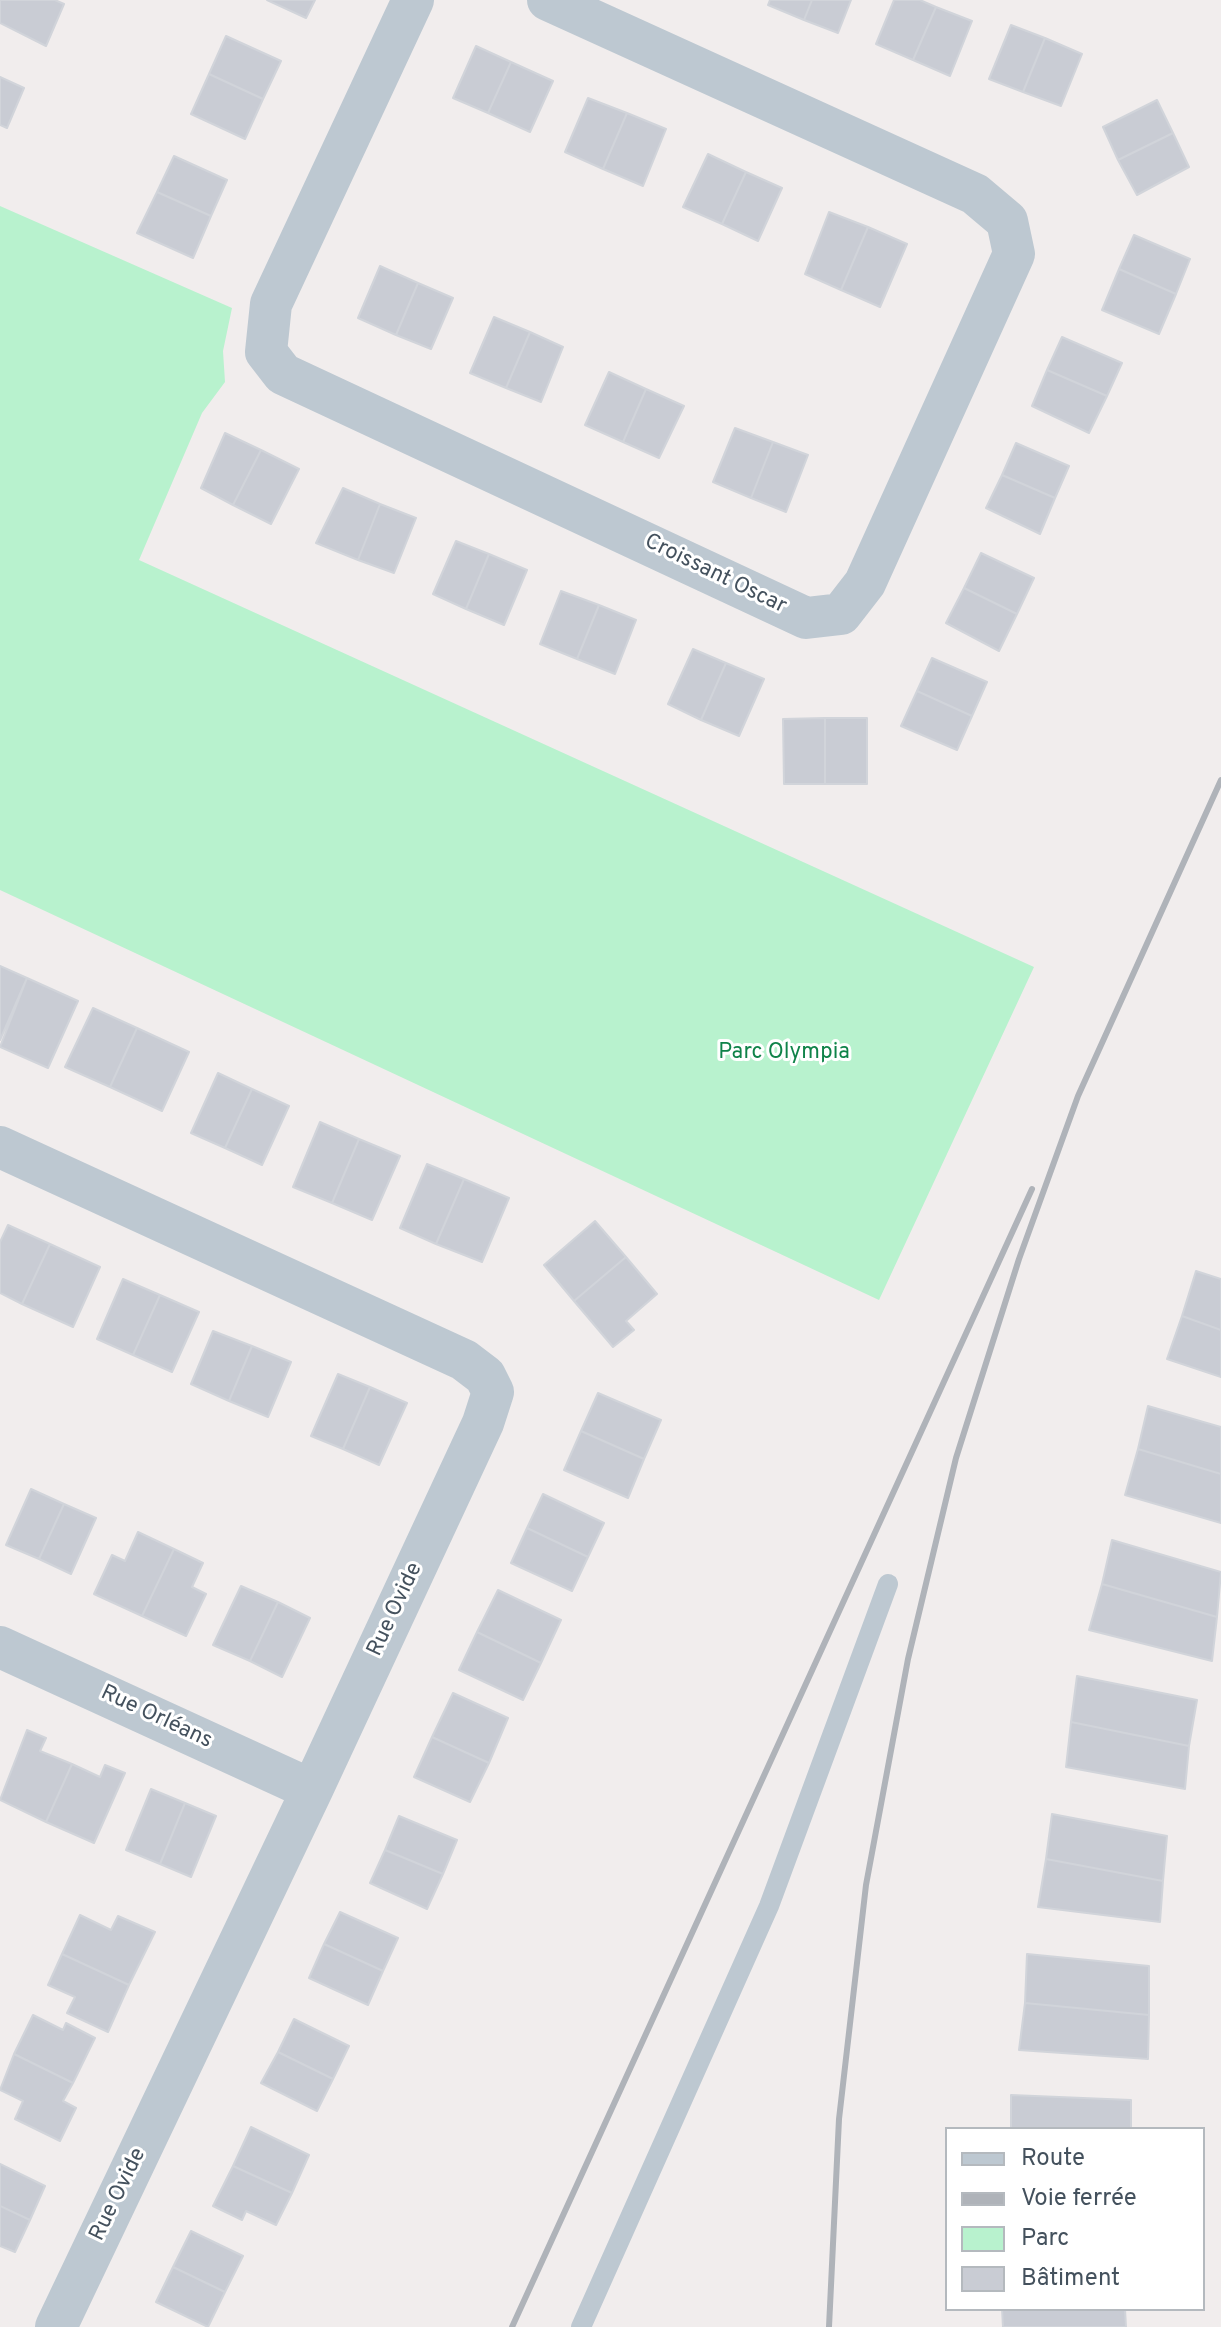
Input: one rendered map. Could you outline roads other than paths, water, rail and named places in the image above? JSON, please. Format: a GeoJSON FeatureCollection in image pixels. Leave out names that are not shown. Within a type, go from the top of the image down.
{"type":"FeatureCollection","features":[{"type":"Feature","properties":{"kind":"street","name":"Croissant Oscar"},"geometry":{"type":"LineString","coordinates":[[413,0],[271,304],[266,352],[283,374],[806,618],[841,614],[865,583],[1014,254],[1007,221],[975,194],[548,0]]}},
{"type":"Feature","properties":{"kind":"street","name":"Rue Ovide"},"geometry":{"type":"LineString","coordinates":[[0,1147],[464,1360],[490,1384],[491,1402],[312,1790],[56,2327]]}},
{"type":"Feature","properties":{"kind":"street","name":"Rue Orléans"},"geometry":{"type":"LineString","coordinates":[[0,1647],[312,1790]]}},
{"type":"Feature","properties":{"kind":"lane"},"geometry":{"type":"LineString","coordinates":[[581,2327],[769,1906],[888,1584]]}},
{"type":"Feature","properties":{"kind":"railway"},"geometry":{"type":"LineString","coordinates":[[829,2327],[839,2119],[866,1885],[908,1659],[956,1458],[1019,1259],[1078,1096],[1221,780]]}},
{"type":"Feature","properties":{"kind":"railway"},"geometry":{"type":"LineString","coordinates":[[512,2327],[1032,1189]]}},
{"type":"Feature","properties":{"kind":"park label","name":"Parc Olympia"},"geometry":{"type":"Point","coordinates":[784,1054]}}]}
